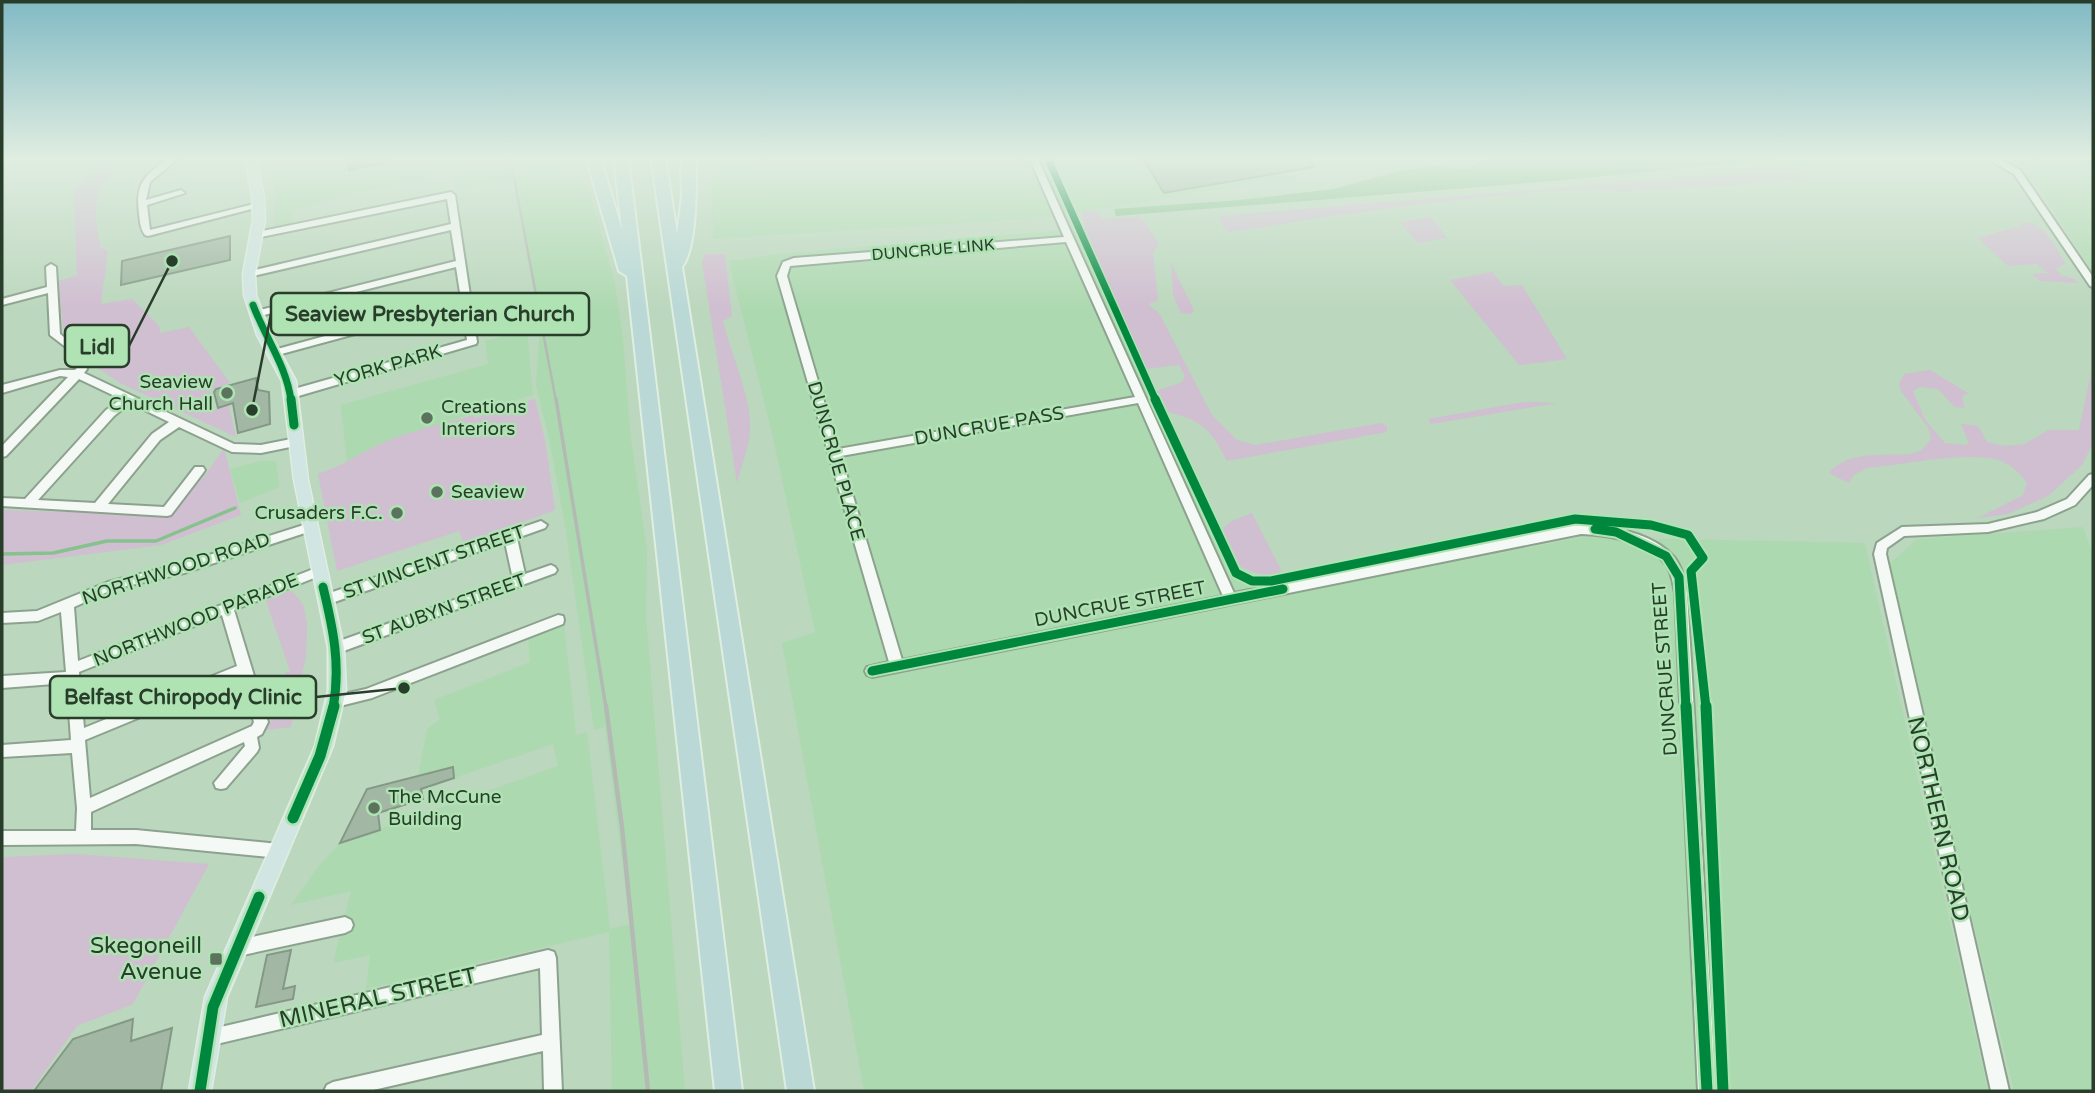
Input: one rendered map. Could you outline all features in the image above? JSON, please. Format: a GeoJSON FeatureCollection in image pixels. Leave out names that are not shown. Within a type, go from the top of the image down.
{"type":"FeatureCollection","features":[{"type":"Feature","properties":{"kind":"highway"},"geometry":{"type":"LineString","coordinates":[[608,208],[623,262],[638,294]]}},
{"type":"Feature","properties":{"kind":"highway"},"geometry":{"type":"LineString","coordinates":[[627,208],[729,1091]]}},
{"type":"Feature","properties":{"kind":"highway"},"geometry":{"type":"LineString","coordinates":[[666,208],[801,1091]]}},
{"type":"Feature","properties":{"kind":"highway"},"geometry":{"type":"LineString","coordinates":[[676,275],[687,208]]}},
{"type":"Feature","properties":{"kind":"main road"},"geometry":{"type":"LineString","coordinates":[[200,1091],[216,997],[324,746],[336,701],[336,648],[310,527],[291,394],[286,373],[256,314],[250,295],[249,274],[258,208]]}},
{"type":"Feature","properties":{"kind":"street"},"geometry":{"type":"LineString","coordinates":[[142,208],[148,233],[250,208]]}},
{"type":"Feature","properties":{"kind":"street","name":"YORK PARK"},"geometry":{"type":"LineString","coordinates":[[256,235],[383,208]]}},
{"type":"Feature","properties":{"kind":"street","name":"YORK PARK"},"geometry":{"type":"LineString","coordinates":[[291,394],[472,342],[453,208]]}},
{"type":"Feature","properties":{"kind":"street"},"geometry":{"type":"LineString","coordinates":[[1057,208],[1231,600]]}},
{"type":"Feature","properties":{"kind":"street"},"geometry":{"type":"LineString","coordinates":[[2041,208],[2093,284]]}},
{"type":"Feature","properties":{"kind":"street"},"geometry":{"type":"LineString","coordinates":[[249,274],[456,226]]}},
{"type":"Feature","properties":{"kind":"street","name":"DUNCRUE LINK"},"geometry":{"type":"LineString","coordinates":[[794,261],[1071,239]]}},
{"type":"Feature","properties":{"kind":"street","name":"DUNCRUE PLACE"},"geometry":{"type":"LineString","coordinates":[[794,261],[786,264],[782,276],[897,666]]}},
{"type":"Feature","properties":{"kind":"street"},"geometry":{"type":"LineString","coordinates":[[256,314],[460,263]]}},
{"type":"Feature","properties":{"kind":"street"},"geometry":{"type":"LineString","coordinates":[[2,453],[82,369],[81,354],[55,335],[51,267]]}},
{"type":"Feature","properties":{"kind":"street"},"geometry":{"type":"LineString","coordinates":[[2,302],[52,289]]}},
{"type":"Feature","properties":{"kind":"street"},"geometry":{"type":"LineString","coordinates":[[274,353],[467,301]]}},
{"type":"Feature","properties":{"kind":"street"},"geometry":{"type":"LineString","coordinates":[[2,389],[60,373],[78,374],[232,447],[261,449],[296,442]]}},
{"type":"Feature","properties":{"kind":"street"},"geometry":{"type":"LineString","coordinates":[[27,504],[110,413],[130,398]]}},
{"type":"Feature","properties":{"kind":"street","name":"DUNCRUE PASS"},"geometry":{"type":"LineString","coordinates":[[836,453],[1142,399]]}},
{"type":"Feature","properties":{"kind":"street"},"geometry":{"type":"LineString","coordinates":[[98,508],[156,437],[178,422]]}},
{"type":"Feature","properties":{"kind":"street"},"geometry":{"type":"LineString","coordinates":[[2,502],[167,512],[199,470]]}},
{"type":"Feature","properties":{"kind":"street","name":"NORTHERN ROAD"},"geometry":{"type":"LineString","coordinates":[[2000,1091],[1881,566],[1881,546],[1902,533],[1987,528],[2040,516],[2071,502],[2093,478]]}},
{"type":"Feature","properties":{"kind":"street","name":"ST VINCENT STREET"},"geometry":{"type":"LineString","coordinates":[[326,600],[541,525]]}},
{"type":"Feature","properties":{"kind":"street","name":"NORTHWOOD ROAD"},"geometry":{"type":"LineString","coordinates":[[2,618],[38,616],[112,585],[184,568],[310,527]]}},
{"type":"Feature","properties":{"kind":"street","name":"DUNCRUE STREET"},"geometry":{"type":"LineString","coordinates":[[872,671],[1581,530],[1616,532],[1666,556],[1679,577],[1681,593],[1707,1091]]}},
{"type":"Feature","properties":{"kind":"street"},"geometry":{"type":"LineString","coordinates":[[510,536],[520,581]]}},
{"type":"Feature","properties":{"kind":"street","name":"ST AUBYN STREET"},"geometry":{"type":"LineString","coordinates":[[336,648],[551,570]]}},
{"type":"Feature","properties":{"kind":"street","name":"NORTHWOOD PARADE"},"geometry":{"type":"LineString","coordinates":[[2,682],[72,673],[320,571]]}},
{"type":"Feature","properties":{"kind":"street"},"geometry":{"type":"LineString","coordinates":[[67,604],[84,808],[83,836]]}},
{"type":"Feature","properties":{"kind":"street"},"geometry":{"type":"LineString","coordinates":[[84,808],[257,730],[261,722],[227,609]]}},
{"type":"Feature","properties":{"kind":"street"},"geometry":{"type":"LineString","coordinates":[[336,701],[367,694],[558,620]]}},
{"type":"Feature","properties":{"kind":"street"},"geometry":{"type":"LineString","coordinates":[[2,751],[77,741],[246,668]]}},
{"type":"Feature","properties":{"kind":"street"},"geometry":{"type":"LineString","coordinates":[[221,783],[252,748],[249,734]]}},
{"type":"Feature","properties":{"kind":"street"},"geometry":{"type":"LineString","coordinates":[[2,838],[136,837],[279,851]]}},
{"type":"Feature","properties":{"kind":"street"},"geometry":{"type":"LineString","coordinates":[[238,948],[345,925]]}},
{"type":"Feature","properties":{"kind":"street","name":"MINERAL STREET"},"geometry":{"type":"LineString","coordinates":[[208,1038],[548,958],[551,1041]]}},
{"type":"Feature","properties":{"kind":"street"},"geometry":{"type":"LineString","coordinates":[[333,1091],[551,1041],[553,1091]]}},
{"type":"Feature","properties":{"kind":"shaded area"},"geometry":{"type":"Polygon","coordinates":[[[75,208],[96,208],[100,247],[108,251],[101,304],[132,299],[159,326],[160,333],[189,327],[230,383],[210,390],[214,410],[229,406],[236,437],[120,383],[98,368],[91,347],[64,336],[58,281],[77,275],[75,208]]]}},
{"type":"Feature","properties":{"kind":"shaded area"},"geometry":{"type":"Polygon","coordinates":[[[275,208],[300,208],[292,211],[293,223],[275,227],[275,208]]]}},
{"type":"Feature","properties":{"kind":"shaded area"},"geometry":{"type":"Polygon","coordinates":[[[521,208],[594,208],[615,284],[623,339],[630,432],[647,550],[646,616],[685,1091],[612,1091],[609,932],[366,989],[370,955],[333,963],[351,891],[291,905],[318,867],[340,843],[558,766],[553,744],[454,778],[452,767],[418,776],[427,729],[440,719],[434,700],[530,662],[528,637],[564,624],[576,735],[587,732],[610,929],[630,924],[605,727],[594,730],[566,531],[536,385],[540,327],[521,208]]]}},
{"type":"Feature","properties":{"kind":"shaded area"},"geometry":{"type":"Polygon","coordinates":[[[713,208],[1105,208],[1044,218],[713,239],[713,208]]]}},
{"type":"Feature","properties":{"kind":"shaded area"},"geometry":{"type":"Polygon","coordinates":[[[1128,208],[1216,208],[1116,216],[1114,209],[1128,208]]]}},
{"type":"Feature","properties":{"kind":"shaded area"},"geometry":{"type":"Polygon","coordinates":[[[1316,208],[1398,208],[1229,232],[1224,229],[1219,216],[1316,208]]]}},
{"type":"Feature","properties":{"kind":"shaded area"},"geometry":{"type":"Polygon","coordinates":[[[2052,208],[2093,208],[2093,273],[2052,208]]]}},
{"type":"Feature","properties":{"kind":"shaded area"},"geometry":{"type":"Polygon","coordinates":[[[1095,210],[1102,218],[1139,217],[1145,222],[1159,245],[1153,252],[1158,301],[1150,303],[1150,306],[1159,313],[1212,415],[1237,440],[1256,445],[1381,423],[1387,426],[1387,432],[1227,461],[1209,432],[1188,418],[1165,411],[1154,392],[1182,382],[1185,376],[1179,365],[1144,369],[1085,228],[1081,212],[1095,210]]]}},
{"type":"Feature","properties":{"kind":"shaded area"},"geometry":{"type":"Polygon","coordinates":[[[1431,217],[1447,238],[1418,243],[1400,222],[1431,217]]]}},
{"type":"Feature","properties":{"kind":"shaded area"},"geometry":{"type":"Polygon","coordinates":[[[2022,222],[2037,226],[2043,231],[2066,264],[2056,268],[2060,275],[2075,279],[2078,283],[2040,281],[2032,274],[2048,273],[2037,264],[2008,266],[1978,238],[2023,225],[2022,222]]]}},
{"type":"Feature","properties":{"kind":"shaded area"},"geometry":{"type":"Polygon","coordinates":[[[1084,228],[1154,392],[1257,601],[1582,537],[1865,543],[1988,1091],[864,1091],[782,643],[815,632],[773,438],[729,261],[788,253],[1084,228]]]}},
{"type":"Feature","properties":{"kind":"shaded area"},"geometry":{"type":"Polygon","coordinates":[[[705,254],[725,254],[732,316],[723,321],[750,417],[749,442],[737,483],[702,262],[705,254]]]}},
{"type":"Feature","properties":{"kind":"shaded area"},"geometry":{"type":"Polygon","coordinates":[[[1171,263],[1194,310],[1192,314],[1181,313],[1173,295],[1171,263]]]}},
{"type":"Feature","properties":{"kind":"shaded area"},"geometry":{"type":"Polygon","coordinates":[[[1492,272],[1504,286],[1522,285],[1567,359],[1519,365],[1450,280],[1492,272]]]}},
{"type":"Feature","properties":{"kind":"shaded area"},"geometry":{"type":"Polygon","coordinates":[[[527,330],[533,395],[369,450],[347,464],[341,405],[488,364],[485,341],[527,330]]]}},
{"type":"Feature","properties":{"kind":"shaded area"},"geometry":{"type":"Polygon","coordinates":[[[2093,364],[2093,443],[2082,465],[2048,496],[2008,514],[1978,518],[2023,495],[2027,483],[2007,463],[1998,460],[1952,458],[1867,468],[1854,475],[1849,483],[1829,473],[1856,457],[1912,454],[1922,450],[1931,439],[1929,429],[1901,391],[1899,384],[1904,374],[1930,370],[1968,393],[1962,397],[1964,408],[1955,407],[1938,389],[1919,387],[1913,391],[1925,420],[1945,443],[1969,443],[1961,424],[1978,426],[1987,442],[2005,446],[2025,444],[2048,430],[2079,430],[2093,364]]]}},
{"type":"Feature","properties":{"kind":"shaded area","name":"Seaview"},"geometry":{"type":"Polygon","coordinates":[[[535,399],[545,441],[555,510],[464,544],[459,531],[337,571],[318,474],[406,434],[473,415],[475,418],[535,399]]]}},
{"type":"Feature","properties":{"kind":"shaded area"},"geometry":{"type":"Polygon","coordinates":[[[1524,402],[1557,403],[1431,424],[1428,419],[1524,402]]]}},
{"type":"Feature","properties":{"kind":"shaded area"},"geometry":{"type":"Polygon","coordinates":[[[224,448],[241,515],[161,545],[2,565],[2,510],[166,515],[204,477],[224,448]]]}},
{"type":"Feature","properties":{"kind":"shaded area"},"geometry":{"type":"Polygon","coordinates":[[[261,461],[276,461],[279,487],[240,503],[230,469],[261,461]]]}},
{"type":"Feature","properties":{"kind":"shaded area"},"geometry":{"type":"Polygon","coordinates":[[[1252,513],[1284,576],[1261,575],[1238,566],[1221,531],[1230,522],[1252,513]]]}},
{"type":"Feature","properties":{"kind":"shaded area"},"geometry":{"type":"Polygon","coordinates":[[[2083,527],[2093,554],[2093,1091],[2014,1091],[1887,566],[1917,539],[2083,527]]]}},
{"type":"Feature","properties":{"kind":"shaded area"},"geometry":{"type":"Polygon","coordinates":[[[291,590],[303,604],[307,623],[306,656],[291,727],[266,730],[272,720],[274,695],[288,685],[285,673],[290,671],[266,601],[291,590]]]}},
{"type":"Feature","properties":{"kind":"shaded area"},"geometry":{"type":"Polygon","coordinates":[[[76,854],[209,864],[133,1004],[77,1026],[31,1091],[2,1091],[2,857],[76,854]]]}},
{"type":"Feature","properties":{"kind":"building"},"geometry":{"type":"Polygon","coordinates":[[[230,236],[230,260],[121,285],[122,261],[230,236]]]}},
{"type":"Feature","properties":{"kind":"building"},"geometry":{"type":"Polygon","coordinates":[[[256,378],[258,390],[269,392],[270,424],[238,433],[233,403],[218,408],[214,392],[216,389],[256,378]]]}},
{"type":"Feature","properties":{"kind":"building","name":"The McCune Building"},"geometry":{"type":"Polygon","coordinates":[[[453,767],[454,778],[421,789],[423,799],[378,813],[380,830],[340,843],[367,789],[453,767]]]}},
{"type":"Feature","properties":{"kind":"building"},"geometry":{"type":"Polygon","coordinates":[[[291,950],[283,989],[295,986],[293,999],[256,1007],[267,955],[291,950]]]}},
{"type":"Feature","properties":{"kind":"building"},"geometry":{"type":"Polygon","coordinates":[[[133,1019],[131,1041],[172,1028],[161,1091],[34,1091],[73,1039],[133,1019]]]}},
{"type":"Feature","properties":{"kind":"waterway"},"geometry":{"type":"LineString","coordinates":[[2,554],[53,553],[107,541],[156,541],[235,508]]}},
{"type":"Feature","properties":{"kind":"railway"},"geometry":{"type":"LineString","coordinates":[[520,208],[556,401]]}},
{"type":"Feature","properties":{"kind":"railway"},"geometry":{"type":"LineString","coordinates":[[556,399],[606,708]]}},
{"type":"Feature","properties":{"kind":"railway"},"geometry":{"type":"LineString","coordinates":[[606,706],[622,827],[648,1091]]}},
{"type":"Feature","properties":{"kind":"cycle path"},"geometry":{"type":"LineString","coordinates":[[1070,208],[1148,384],[1236,573],[1240,576],[1252,581],[1271,581],[1575,519],[1667,527],[1693,539],[1703,558],[1691,571],[1709,733],[1712,867],[1723,1091]]}},
{"type":"Feature","properties":{"kind":"cycle path"},"geometry":{"type":"LineString","coordinates":[[253,305],[264,335],[289,381],[294,425]]}},
{"type":"Feature","properties":{"kind":"cycle path"},"geometry":{"type":"LineString","coordinates":[[1595,529],[1616,532],[1666,556],[1679,577],[1707,1091]]}},
{"type":"Feature","properties":{"kind":"cycle path"},"geometry":{"type":"LineString","coordinates":[[293,818],[320,756],[333,713],[336,692],[336,646],[323,587]]}},
{"type":"Feature","properties":{"kind":"cycle path"},"geometry":{"type":"LineString","coordinates":[[872,671],[1283,589]]}},
{"type":"Feature","properties":{"kind":"cycle path"},"geometry":{"type":"LineString","coordinates":[[200,1091],[213,1007],[259,897]]}},
{"type":"Feature","properties":{"kind":"place","name":"Lidl"},"geometry":{"type":"Point","coordinates":[172,261]}},
{"type":"Feature","properties":{"kind":"place","name":"Seaview Church Hall"},"geometry":{"type":"Point","coordinates":[227,393]}},
{"type":"Feature","properties":{"kind":"place","name":"Seaview Presbyterian Church"},"geometry":{"type":"Point","coordinates":[252,410]}},
{"type":"Feature","properties":{"kind":"place","name":"Creations Interiors"},"geometry":{"type":"Point","coordinates":[427,418]}},
{"type":"Feature","properties":{"kind":"place","name":"Seaview"},"geometry":{"type":"Point","coordinates":[437,492]}},
{"type":"Feature","properties":{"kind":"place","name":"Crusaders F.C."},"geometry":{"type":"Point","coordinates":[397,513]}},
{"type":"Feature","properties":{"kind":"place","name":"Belfast Chiropody Clinic"},"geometry":{"type":"Point","coordinates":[404,688]}},
{"type":"Feature","properties":{"kind":"place","name":"The McCune Building"},"geometry":{"type":"Point","coordinates":[374,808]}},
{"type":"Feature","properties":{"kind":"place","name":"Skegoneill Avenue"},"geometry":{"type":"Point","coordinates":[216,959]}}]}
